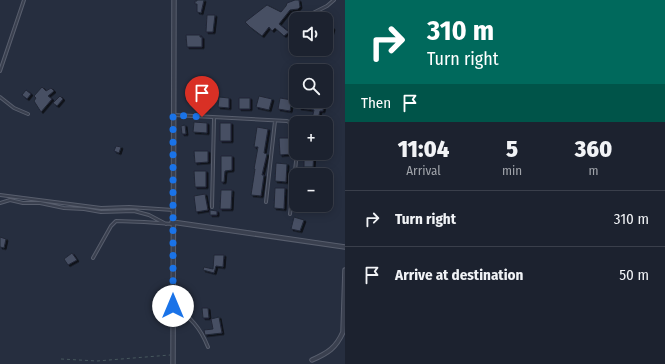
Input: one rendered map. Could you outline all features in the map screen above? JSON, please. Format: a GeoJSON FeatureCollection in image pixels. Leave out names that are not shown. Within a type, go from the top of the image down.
{"type":"FeatureCollection","features":[{"type":"Feature","properties":{"kind":"street"},"geometry":{"type":"LineString","coordinates":[[173,364],[174,0]]}},
{"type":"Feature","properties":{"kind":"street"},"geometry":{"type":"LineString","coordinates":[[173,223],[345,247]]}},
{"type":"Feature","properties":{"kind":"street"},"geometry":{"type":"LineString","coordinates":[[312,360],[328,353],[340,340],[344,332],[345,270]]}},
{"type":"Feature","properties":{"kind":"lane"},"geometry":{"type":"LineString","coordinates":[[0,71],[24,0]]}},
{"type":"Feature","properties":{"kind":"lane"},"geometry":{"type":"LineString","coordinates":[[315,12],[327,6],[334,0]]}},
{"type":"Feature","properties":{"kind":"lane"},"geometry":{"type":"LineString","coordinates":[[0,97],[14,108],[28,114]]}},
{"type":"Feature","properties":{"kind":"lane"},"geometry":{"type":"LineString","coordinates":[[173,115],[289,122]]}},
{"type":"Feature","properties":{"kind":"lane"},"geometry":{"type":"LineString","coordinates":[[212,206],[214,118]]}},
{"type":"Feature","properties":{"kind":"lane"},"geometry":{"type":"LineString","coordinates":[[266,202],[275,121]]}},
{"type":"Feature","properties":{"kind":"lane"},"geometry":{"type":"LineString","coordinates":[[290,214],[296,160]]}},
{"type":"Feature","properties":{"kind":"lane"},"geometry":{"type":"LineString","coordinates":[[0,195],[102,208],[129,207],[173,210]]}},
{"type":"Feature","properties":{"kind":"lane"},"geometry":{"type":"LineString","coordinates":[[0,203],[10,200],[23,203],[40,202],[64,208],[101,212],[134,211],[149,214],[166,224]]}},
{"type":"Feature","properties":{"kind":"lane"},"geometry":{"type":"LineString","coordinates":[[93,258],[111,226],[116,221],[166,224],[173,223]]}},
{"type":"Feature","properties":{"kind":"lane"},"geometry":{"type":"LineString","coordinates":[[173,306],[192,320],[201,331],[208,347]]}},
{"type":"Feature","properties":{"kind":"path"},"geometry":{"type":"LineString","coordinates":[[61,359],[97,361],[173,354]]}},
{"type":"Feature","properties":{"kind":"building"},"geometry":{"type":"Polygon","coordinates":[[[204,0],[201,13],[197,12],[197,4],[195,4],[195,1],[204,0]]]}},
{"type":"Feature","properties":{"kind":"building"},"geometry":{"type":"Polygon","coordinates":[[[299,0],[300,7],[298,9],[290,10],[279,24],[289,32],[284,36],[275,28],[272,31],[269,27],[262,36],[245,22],[267,5],[281,12],[287,3],[299,0]]]}},
{"type":"Feature","properties":{"kind":"building"},"geometry":{"type":"Polygon","coordinates":[[[207,15],[215,15],[213,32],[206,32],[207,15]]]}},
{"type":"Feature","properties":{"kind":"building"},"geometry":{"type":"Polygon","coordinates":[[[186,35],[200,35],[200,37],[202,37],[202,47],[187,47],[186,35]]]}},
{"type":"Feature","properties":{"kind":"building"},"geometry":{"type":"Polygon","coordinates":[[[42,87],[46,91],[51,88],[54,91],[48,96],[52,99],[41,112],[34,101],[36,98],[34,96],[42,87]]]}},
{"type":"Feature","properties":{"kind":"building"},"geometry":{"type":"Polygon","coordinates":[[[26,90],[31,94],[27,99],[22,95],[26,90]]]}},
{"type":"Feature","properties":{"kind":"building"},"geometry":{"type":"Polygon","coordinates":[[[186,95],[209,97],[208,108],[197,107],[197,101],[186,101],[186,95]]]}},
{"type":"Feature","properties":{"kind":"building"},"geometry":{"type":"Polygon","coordinates":[[[60,96],[63,99],[57,106],[53,103],[60,96]]]}},
{"type":"Feature","properties":{"kind":"building"},"geometry":{"type":"Polygon","coordinates":[[[259,96],[272,99],[269,110],[256,107],[259,96]]]}},
{"type":"Feature","properties":{"kind":"building"},"geometry":{"type":"Polygon","coordinates":[[[219,97],[229,98],[229,108],[218,107],[219,97]]]}},
{"type":"Feature","properties":{"kind":"building"},"geometry":{"type":"Polygon","coordinates":[[[239,98],[250,98],[250,109],[239,109],[239,98]]]}},
{"type":"Feature","properties":{"kind":"building"},"geometry":{"type":"Polygon","coordinates":[[[280,98],[289,100],[290,111],[278,109],[280,98]]]}},
{"type":"Feature","properties":{"kind":"building"},"geometry":{"type":"Polygon","coordinates":[[[299,108],[323,108],[323,111],[320,111],[319,116],[313,116],[314,110],[299,108]]]}},
{"type":"Feature","properties":{"kind":"building"},"geometry":{"type":"Polygon","coordinates":[[[194,122],[207,123],[207,133],[193,132],[194,122]]]}},
{"type":"Feature","properties":{"kind":"building"},"geometry":{"type":"Polygon","coordinates":[[[220,123],[231,123],[231,141],[220,141],[220,123]]]}},
{"type":"Feature","properties":{"kind":"building"},"geometry":{"type":"Polygon","coordinates":[[[185,125],[186,134],[182,134],[181,126],[185,125]]]}},
{"type":"Feature","properties":{"kind":"building"},"geometry":{"type":"Polygon","coordinates":[[[257,127],[268,129],[264,153],[267,154],[262,175],[264,175],[261,196],[251,195],[258,147],[254,147],[257,127]]]}},
{"type":"Feature","properties":{"kind":"building"},"geometry":{"type":"Polygon","coordinates":[[[279,138],[289,138],[289,154],[280,155],[279,138]]]}},
{"type":"Feature","properties":{"kind":"building"},"geometry":{"type":"Polygon","coordinates":[[[116,146],[121,147],[119,153],[114,151],[116,146]]]}},
{"type":"Feature","properties":{"kind":"building"},"geometry":{"type":"Polygon","coordinates":[[[194,151],[208,151],[208,162],[195,163],[194,151]]]}},
{"type":"Feature","properties":{"kind":"building"},"geometry":{"type":"Polygon","coordinates":[[[221,156],[232,156],[232,170],[225,171],[224,182],[221,182],[221,156]]]}},
{"type":"Feature","properties":{"kind":"building"},"geometry":{"type":"Polygon","coordinates":[[[304,160],[314,160],[313,167],[304,167],[304,160]]]}},
{"type":"Feature","properties":{"kind":"building"},"geometry":{"type":"Polygon","coordinates":[[[276,163],[287,164],[286,182],[275,181],[276,163]]]}},
{"type":"Feature","properties":{"kind":"building"},"geometry":{"type":"Polygon","coordinates":[[[194,171],[206,171],[206,187],[195,187],[194,171]]]}},
{"type":"Feature","properties":{"kind":"building"},"geometry":{"type":"Polygon","coordinates":[[[275,188],[285,188],[284,209],[274,208],[275,188]]]}},
{"type":"Feature","properties":{"kind":"building"},"geometry":{"type":"Polygon","coordinates":[[[221,190],[232,190],[231,209],[220,209],[221,190]]]}},
{"type":"Feature","properties":{"kind":"building"},"geometry":{"type":"Polygon","coordinates":[[[205,194],[208,210],[196,212],[194,196],[205,194]]]}},
{"type":"Feature","properties":{"kind":"building"},"geometry":{"type":"Polygon","coordinates":[[[210,210],[217,211],[217,215],[210,215],[210,210]]]}},
{"type":"Feature","properties":{"kind":"building"},"geometry":{"type":"Polygon","coordinates":[[[294,217],[304,220],[300,231],[291,229],[294,217]]]}},
{"type":"Feature","properties":{"kind":"building"},"geometry":{"type":"Polygon","coordinates":[[[0,237],[6,239],[4,248],[0,247],[0,237]]]}},
{"type":"Feature","properties":{"kind":"building"},"geometry":{"type":"Polygon","coordinates":[[[72,253],[77,260],[68,265],[64,259],[72,253]]]}},
{"type":"Feature","properties":{"kind":"building"},"geometry":{"type":"Polygon","coordinates":[[[214,255],[224,255],[223,267],[216,266],[214,273],[203,270],[204,267],[213,269],[214,255]]]}},
{"type":"Feature","properties":{"kind":"building"},"geometry":{"type":"Polygon","coordinates":[[[202,308],[208,308],[209,318],[203,318],[202,308]]]}},
{"type":"Feature","properties":{"kind":"building"},"geometry":{"type":"Polygon","coordinates":[[[219,317],[222,333],[205,335],[204,330],[213,329],[211,319],[219,317]]]}},
{"type":"Feature","properties":{"kind":"route"},"geometry":{"type":"LineString","coordinates":[[173,306],[173,115],[202,117]]}}]}
